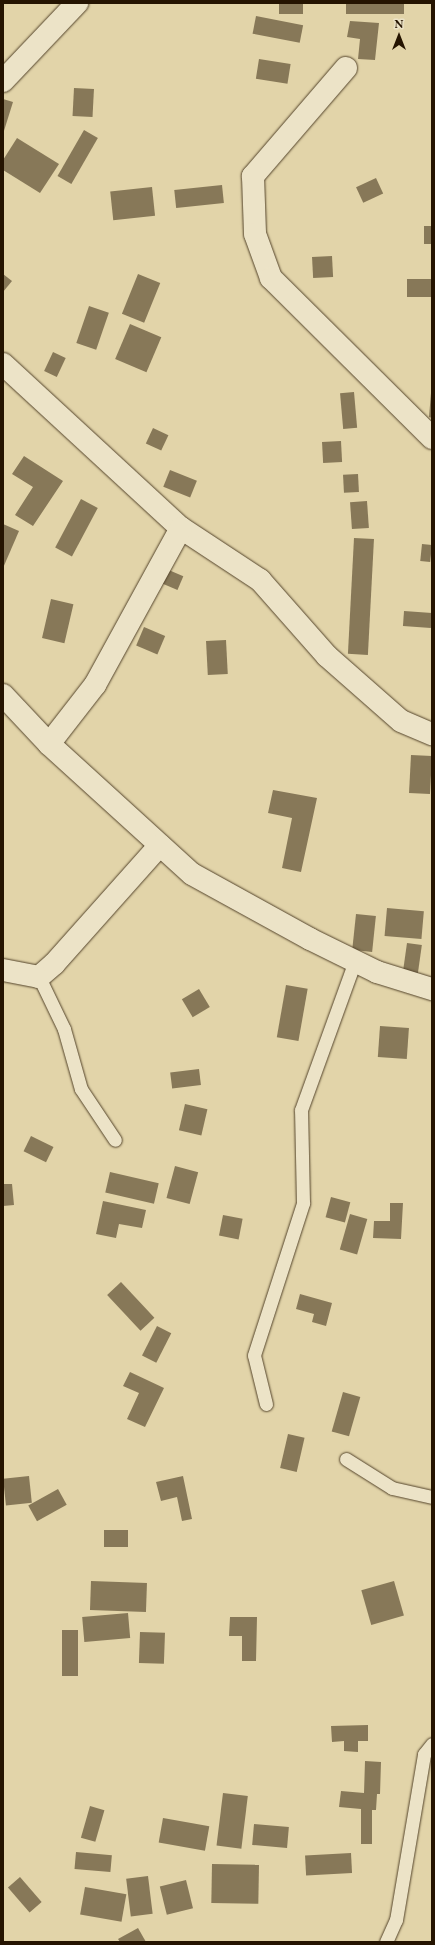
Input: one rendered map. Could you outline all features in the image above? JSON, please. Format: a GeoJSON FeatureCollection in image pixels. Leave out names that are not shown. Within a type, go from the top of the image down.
{"type":"FeatureCollection","features":[{"type":"Feature","properties":{"kind":"street"},"geometry":{"type":"LineString","coordinates":[[3,81],[77,3]]}},
{"type":"Feature","properties":{"kind":"street"},"geometry":{"type":"LineString","coordinates":[[346,68],[253,176],[255,234],[270,278],[432,438]]}},
{"type":"Feature","properties":{"kind":"street"},"geometry":{"type":"LineString","coordinates":[[3,364],[181,528],[260,580],[327,656],[402,721],[432,734]]}},
{"type":"Feature","properties":{"kind":"street"},"geometry":{"type":"LineString","coordinates":[[49,744],[95,685],[181,528]]}},
{"type":"Feature","properties":{"kind":"street"},"geometry":{"type":"LineString","coordinates":[[3,695],[49,744],[192,874],[310,939],[377,972],[432,989]]}},
{"type":"Feature","properties":{"kind":"street"},"geometry":{"type":"LineString","coordinates":[[3,970],[39,977],[54,964],[160,845]]}},
{"type":"Feature","properties":{"kind":"lane"},"geometry":{"type":"LineString","coordinates":[[266,1404],[254,1355],[303,1203],[301,1110],[355,960]]}},
{"type":"Feature","properties":{"kind":"lane"},"geometry":{"type":"LineString","coordinates":[[39,977],[64,1029],[80,1089],[115,1140]]}},
{"type":"Feature","properties":{"kind":"lane"},"geometry":{"type":"LineString","coordinates":[[346,1459],[392,1488],[432,1497]]}},
{"type":"Feature","properties":{"kind":"lane"},"geometry":{"type":"LineString","coordinates":[[386,1942],[396,1920],[424,1754],[432,1744]]}},
{"type":"Feature","properties":{"kind":"building"},"geometry":{"type":"Polygon","coordinates":[[[279,3],[303,3],[303,14],[279,14],[279,3]]]}},
{"type":"Feature","properties":{"kind":"building"},"geometry":{"type":"Polygon","coordinates":[[[346,3],[404,3],[404,14],[346,14],[346,3]]]}},
{"type":"Feature","properties":{"kind":"building"},"geometry":{"type":"Polygon","coordinates":[[[256,16],[303,25],[300,43],[253,34],[256,16]]]}},
{"type":"Feature","properties":{"kind":"building"},"geometry":{"type":"Polygon","coordinates":[[[350,21],[379,23],[375,60],[358,59],[360,39],[347,37],[350,21]]]}},
{"type":"Feature","properties":{"kind":"building"},"geometry":{"type":"Polygon","coordinates":[[[259,59],[291,64],[287,84],[256,79],[259,59]]]}},
{"type":"Feature","properties":{"kind":"building"},"geometry":{"type":"Polygon","coordinates":[[[74,88],[94,89],[93,117],[73,116],[74,88]]]}},
{"type":"Feature","properties":{"kind":"building"},"geometry":{"type":"Polygon","coordinates":[[[3,99],[13,102],[3,134],[3,99]]]}},
{"type":"Feature","properties":{"kind":"building"},"geometry":{"type":"Polygon","coordinates":[[[84,130],[98,138],[71,184],[58,176],[84,130]]]}},
{"type":"Feature","properties":{"kind":"building"},"geometry":{"type":"Polygon","coordinates":[[[17,138],[59,164],[40,193],[3,170],[3,160],[17,138]]]}},
{"type":"Feature","properties":{"kind":"building"},"geometry":{"type":"Polygon","coordinates":[[[376,178],[383,193],[363,203],[356,187],[376,178]]]}},
{"type":"Feature","properties":{"kind":"building"},"geometry":{"type":"Polygon","coordinates":[[[222,185],[224,203],[176,208],[174,190],[222,185]]]}},
{"type":"Feature","properties":{"kind":"building"},"geometry":{"type":"Polygon","coordinates":[[[152,187],[155,216],[113,220],[110,191],[152,187]]]}},
{"type":"Feature","properties":{"kind":"building"},"geometry":{"type":"Polygon","coordinates":[[[424,226],[432,226],[432,244],[424,244],[424,226]]]}},
{"type":"Feature","properties":{"kind":"building"},"geometry":{"type":"Polygon","coordinates":[[[332,256],[333,277],[313,278],[312,257],[332,256]]]}},
{"type":"Feature","properties":{"kind":"building"},"geometry":{"type":"Polygon","coordinates":[[[3,274],[12,281],[3,292],[3,274]]]}},
{"type":"Feature","properties":{"kind":"building"},"geometry":{"type":"Polygon","coordinates":[[[138,274],[160,283],[144,323],[122,314],[138,274]]]}},
{"type":"Feature","properties":{"kind":"building"},"geometry":{"type":"Polygon","coordinates":[[[407,279],[432,279],[432,297],[407,297],[407,279]]]}},
{"type":"Feature","properties":{"kind":"building"},"geometry":{"type":"Polygon","coordinates":[[[89,306],[109,313],[96,350],[76,343],[89,306]]]}},
{"type":"Feature","properties":{"kind":"building"},"geometry":{"type":"Polygon","coordinates":[[[130,324],[161,337],[146,372],[115,359],[130,324]]]}},
{"type":"Feature","properties":{"kind":"building"},"geometry":{"type":"Polygon","coordinates":[[[53,352],[66,358],[57,377],[44,371],[53,352]]]}},
{"type":"Feature","properties":{"kind":"building"},"geometry":{"type":"Polygon","coordinates":[[[354,392],[357,428],[343,429],[340,393],[354,392]]]}},
{"type":"Feature","properties":{"kind":"building"},"geometry":{"type":"Polygon","coordinates":[[[432,393],[432,418],[429,417],[432,393]]]}},
{"type":"Feature","properties":{"kind":"building"},"geometry":{"type":"Polygon","coordinates":[[[153,428],[168,435],[161,451],[146,443],[153,428]]]}},
{"type":"Feature","properties":{"kind":"building"},"geometry":{"type":"Polygon","coordinates":[[[341,441],[342,462],[323,463],[322,442],[341,441]]]}},
{"type":"Feature","properties":{"kind":"building"},"geometry":{"type":"Polygon","coordinates":[[[24,456],[63,481],[33,526],[15,515],[33,487],[12,474],[24,456]]]}},
{"type":"Feature","properties":{"kind":"building"},"geometry":{"type":"Polygon","coordinates":[[[170,470],[197,481],[190,498],[163,487],[170,470]]]}},
{"type":"Feature","properties":{"kind":"building"},"geometry":{"type":"Polygon","coordinates":[[[358,474],[359,492],[344,493],[343,475],[358,474]]]}},
{"type":"Feature","properties":{"kind":"building"},"geometry":{"type":"Polygon","coordinates":[[[81,499],[98,508],[72,556],[55,548],[81,499]]]}},
{"type":"Feature","properties":{"kind":"building"},"geometry":{"type":"Polygon","coordinates":[[[367,501],[369,528],[352,529],[350,502],[367,501]]]}},
{"type":"Feature","properties":{"kind":"building"},"geometry":{"type":"Polygon","coordinates":[[[3,524],[19,531],[3,568],[3,524]]]}},
{"type":"Feature","properties":{"kind":"building"},"geometry":{"type":"Polygon","coordinates":[[[354,538],[374,539],[368,655],[348,654],[354,538]]]}},
{"type":"Feature","properties":{"kind":"building"},"geometry":{"type":"Polygon","coordinates":[[[422,544],[432,545],[430,562],[420,561],[422,544]]]}},
{"type":"Feature","properties":{"kind":"building"},"geometry":{"type":"Polygon","coordinates":[[[164,568],[183,576],[177,590],[158,582],[164,568]]]}},
{"type":"Feature","properties":{"kind":"building"},"geometry":{"type":"Polygon","coordinates":[[[51,599],[73,604],[64,643],[42,638],[51,599]]]}},
{"type":"Feature","properties":{"kind":"building"},"geometry":{"type":"Polygon","coordinates":[[[404,611],[432,613],[431,628],[403,626],[404,611]]]}},
{"type":"Feature","properties":{"kind":"building"},"geometry":{"type":"Polygon","coordinates":[[[144,627],[165,636],[157,654],[136,645],[144,627]]]}},
{"type":"Feature","properties":{"kind":"building"},"geometry":{"type":"Polygon","coordinates":[[[226,640],[228,674],[208,675],[206,641],[226,640]]]}},
{"type":"Feature","properties":{"kind":"building"},"geometry":{"type":"Polygon","coordinates":[[[411,755],[432,756],[430,794],[409,793],[411,755]]]}},
{"type":"Feature","properties":{"kind":"building"},"geometry":{"type":"Polygon","coordinates":[[[273,790],[317,798],[301,872],[282,868],[292,818],[268,813],[273,790]]]}},
{"type":"Feature","properties":{"kind":"building"},"geometry":{"type":"Polygon","coordinates":[[[387,908],[424,911],[421,939],[385,936],[387,908]]]}},
{"type":"Feature","properties":{"kind":"building"},"geometry":{"type":"Polygon","coordinates":[[[356,914],[376,916],[372,952],[352,950],[356,914]]]}},
{"type":"Feature","properties":{"kind":"building"},"geometry":{"type":"Polygon","coordinates":[[[407,943],[422,945],[418,974],[403,972],[407,943]]]}},
{"type":"Feature","properties":{"kind":"building"},"geometry":{"type":"Polygon","coordinates":[[[286,985],[308,989],[298,1041],[277,1037],[286,985]]]}},
{"type":"Feature","properties":{"kind":"building"},"geometry":{"type":"Polygon","coordinates":[[[199,989],[210,1007],[193,1017],[182,999],[199,989]]]}},
{"type":"Feature","properties":{"kind":"building"},"geometry":{"type":"Polygon","coordinates":[[[380,1026],[409,1028],[407,1059],[378,1057],[380,1026]]]}},
{"type":"Feature","properties":{"kind":"building"},"geometry":{"type":"Polygon","coordinates":[[[199,1069],[201,1085],[172,1088],[170,1073],[199,1069]]]}},
{"type":"Feature","properties":{"kind":"building"},"geometry":{"type":"Polygon","coordinates":[[[185,1104],[207,1109],[201,1135],[179,1130],[185,1104]]]}},
{"type":"Feature","properties":{"kind":"building"},"geometry":{"type":"Polygon","coordinates":[[[31,1136],[53,1147],[46,1162],[24,1151],[31,1136]]]}},
{"type":"Feature","properties":{"kind":"building"},"geometry":{"type":"Polygon","coordinates":[[[175,1166],[198,1172],[190,1204],[166,1198],[175,1166]]]}},
{"type":"Feature","properties":{"kind":"building"},"geometry":{"type":"Polygon","coordinates":[[[110,1172],[159,1183],[154,1204],[105,1192],[110,1172]]]}},
{"type":"Feature","properties":{"kind":"building"},"geometry":{"type":"Polygon","coordinates":[[[3,1184],[12,1184],[14,1205],[3,1206],[3,1184]]]}},
{"type":"Feature","properties":{"kind":"building"},"geometry":{"type":"Polygon","coordinates":[[[331,1197],[350,1202],[345,1222],[326,1217],[331,1197]]]}},
{"type":"Feature","properties":{"kind":"building"},"geometry":{"type":"Polygon","coordinates":[[[103,1201],[146,1210],[142,1228],[119,1224],[116,1238],[96,1234],[103,1201]]]}},
{"type":"Feature","properties":{"kind":"building"},"geometry":{"type":"Polygon","coordinates":[[[390,1203],[403,1203],[401,1239],[373,1238],[374,1221],[390,1221],[390,1203]]]}},
{"type":"Feature","properties":{"kind":"building"},"geometry":{"type":"Polygon","coordinates":[[[350,1214],[367,1219],[357,1255],[340,1250],[350,1214]]]}},
{"type":"Feature","properties":{"kind":"building"},"geometry":{"type":"Polygon","coordinates":[[[223,1215],[243,1219],[239,1239],[219,1236],[223,1215]]]}},
{"type":"Feature","properties":{"kind":"building"},"geometry":{"type":"Polygon","coordinates":[[[121,1282],[154,1318],[141,1331],[107,1295],[121,1282]]]}},
{"type":"Feature","properties":{"kind":"building"},"geometry":{"type":"Polygon","coordinates":[[[300,1294],[332,1303],[326,1326],[312,1322],[314,1314],[296,1309],[300,1294]]]}},
{"type":"Feature","properties":{"kind":"building"},"geometry":{"type":"Polygon","coordinates":[[[157,1326],[171,1333],[156,1363],[142,1355],[157,1326]]]}},
{"type":"Feature","properties":{"kind":"building"},"geometry":{"type":"Polygon","coordinates":[[[130,1372],[164,1388],[145,1427],[127,1419],[139,1393],[123,1386],[130,1372]]]}},
{"type":"Feature","properties":{"kind":"building"},"geometry":{"type":"Polygon","coordinates":[[[343,1392],[360,1397],[349,1436],[332,1431],[343,1392]]]}},
{"type":"Feature","properties":{"kind":"building"},"geometry":{"type":"Polygon","coordinates":[[[288,1434],[305,1438],[297,1472],[280,1468],[288,1434]]]}},
{"type":"Feature","properties":{"kind":"building"},"geometry":{"type":"Polygon","coordinates":[[[29,1476],[32,1503],[6,1506],[3,1479],[29,1476]]]}},
{"type":"Feature","properties":{"kind":"building"},"geometry":{"type":"Polygon","coordinates":[[[183,1476],[192,1519],[182,1521],[177,1497],[161,1501],[156,1482],[183,1476]]]}},
{"type":"Feature","properties":{"kind":"building"},"geometry":{"type":"Polygon","coordinates":[[[58,1489],[67,1505],[37,1521],[28,1505],[58,1489]]]}},
{"type":"Feature","properties":{"kind":"building"},"geometry":{"type":"Polygon","coordinates":[[[104,1530],[128,1530],[128,1547],[104,1547],[104,1530]]]}},
{"type":"Feature","properties":{"kind":"building"},"geometry":{"type":"Polygon","coordinates":[[[91,1581],[147,1583],[146,1612],[90,1610],[91,1581]]]}},
{"type":"Feature","properties":{"kind":"building"},"geometry":{"type":"Polygon","coordinates":[[[394,1581],[404,1616],[371,1625],[361,1590],[394,1581]]]}},
{"type":"Feature","properties":{"kind":"building"},"geometry":{"type":"Polygon","coordinates":[[[128,1613],[130,1638],[84,1642],[82,1617],[128,1613]]]}},
{"type":"Feature","properties":{"kind":"building"},"geometry":{"type":"Polygon","coordinates":[[[230,1617],[257,1617],[256,1661],[242,1661],[242,1636],[229,1636],[230,1617]]]}},
{"type":"Feature","properties":{"kind":"building"},"geometry":{"type":"Polygon","coordinates":[[[62,1630],[78,1630],[78,1676],[62,1676],[62,1630]]]}},
{"type":"Feature","properties":{"kind":"building"},"geometry":{"type":"Polygon","coordinates":[[[140,1632],[165,1633],[164,1664],[139,1663],[140,1632]]]}},
{"type":"Feature","properties":{"kind":"building"},"geometry":{"type":"Polygon","coordinates":[[[368,1725],[368,1741],[358,1741],[358,1752],[344,1751],[344,1741],[332,1742],[331,1726],[368,1725]]]}},
{"type":"Feature","properties":{"kind":"building"},"geometry":{"type":"Polygon","coordinates":[[[365,1761],[381,1762],[380,1794],[377,1794],[376,1810],[372,1810],[372,1844],[361,1844],[361,1809],[339,1807],[341,1791],[364,1793],[365,1761]]]}},
{"type":"Feature","properties":{"kind":"building"},"geometry":{"type":"Polygon","coordinates":[[[223,1793],[248,1796],[241,1849],[217,1846],[223,1793]]]}},
{"type":"Feature","properties":{"kind":"building"},"geometry":{"type":"Polygon","coordinates":[[[90,1806],[104,1810],[95,1842],[81,1838],[90,1806]]]}},
{"type":"Feature","properties":{"kind":"building"},"geometry":{"type":"Polygon","coordinates":[[[163,1818],[209,1826],[205,1851],[159,1843],[163,1818]]]}},
{"type":"Feature","properties":{"kind":"building"},"geometry":{"type":"Polygon","coordinates":[[[254,1824],[289,1827],[287,1848],[252,1845],[254,1824]]]}},
{"type":"Feature","properties":{"kind":"building"},"geometry":{"type":"Polygon","coordinates":[[[76,1852],[112,1855],[110,1872],[75,1869],[76,1852]]]}},
{"type":"Feature","properties":{"kind":"building"},"geometry":{"type":"Polygon","coordinates":[[[351,1853],[352,1873],[306,1875],[305,1855],[351,1853]]]}},
{"type":"Feature","properties":{"kind":"building"},"geometry":{"type":"Polygon","coordinates":[[[212,1864],[259,1865],[258,1904],[211,1903],[212,1864]]]}},
{"type":"Feature","properties":{"kind":"building"},"geometry":{"type":"Polygon","coordinates":[[[148,1876],[153,1914],[131,1916],[126,1879],[148,1876]]]}},
{"type":"Feature","properties":{"kind":"building"},"geometry":{"type":"Polygon","coordinates":[[[20,1877],[42,1902],[30,1912],[8,1887],[20,1877]]]}},
{"type":"Feature","properties":{"kind":"building"},"geometry":{"type":"Polygon","coordinates":[[[186,1880],[193,1908],[167,1915],[160,1887],[186,1880]]]}},
{"type":"Feature","properties":{"kind":"building"},"geometry":{"type":"Polygon","coordinates":[[[85,1887],[126,1894],[121,1922],[80,1915],[85,1887]]]}},
{"type":"Feature","properties":{"kind":"building"},"geometry":{"type":"Polygon","coordinates":[[[138,1928],[146,1942],[120,1942],[118,1939],[138,1928]]]}}]}
